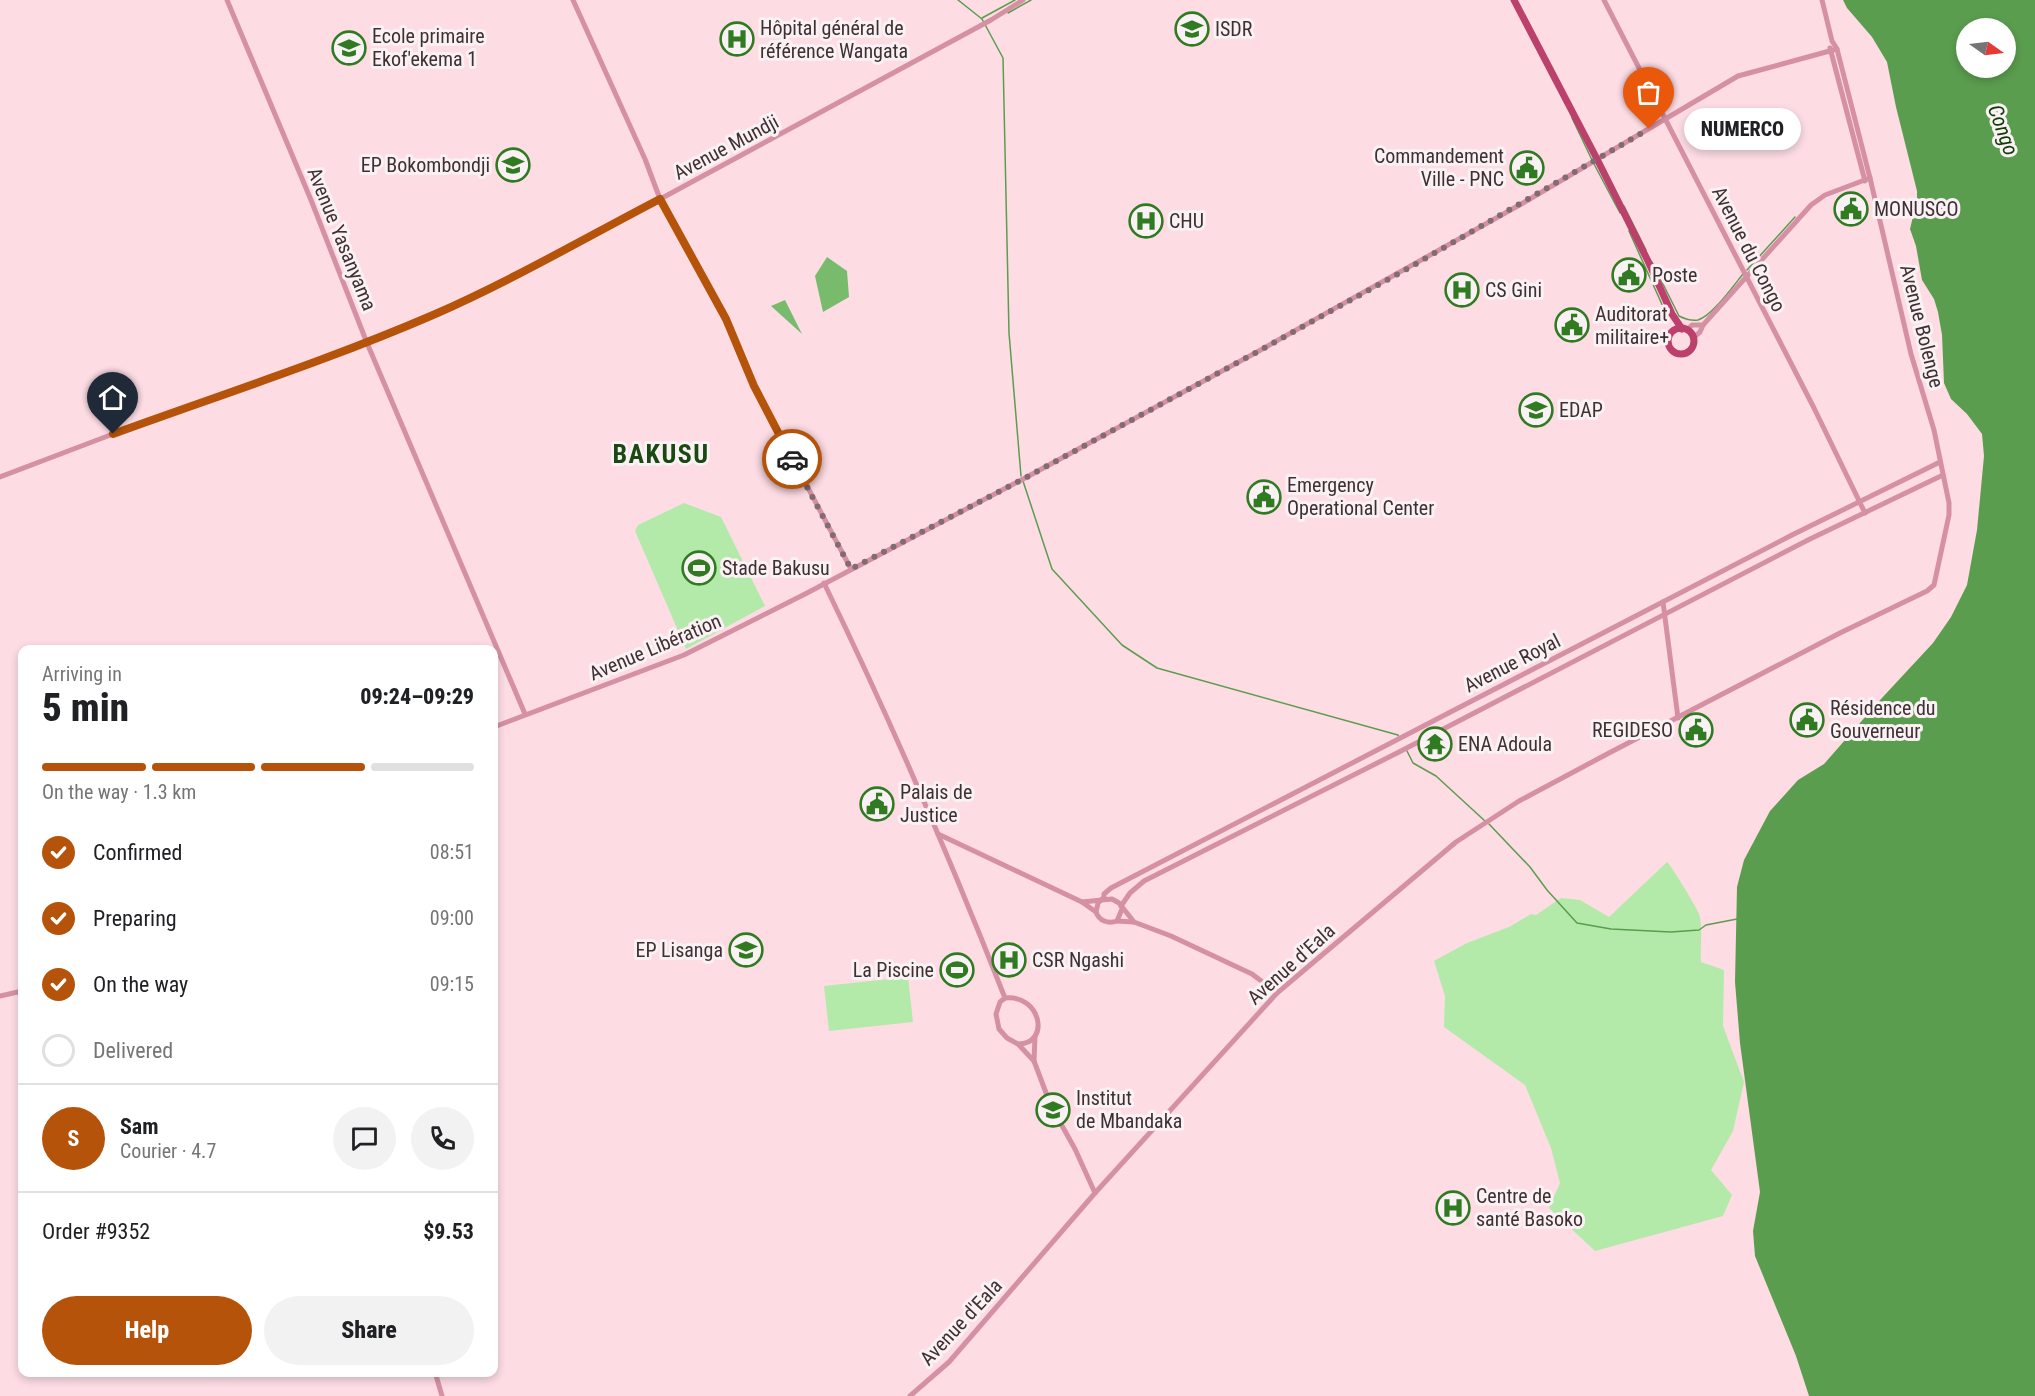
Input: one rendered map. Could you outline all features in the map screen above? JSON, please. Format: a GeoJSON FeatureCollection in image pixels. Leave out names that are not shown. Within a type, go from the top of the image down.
{"type":"FeatureCollection","features":[{"type":"Feature","properties":{"kind":"main road"},"geometry":{"type":"LineString","coordinates":[[1514,0],[1597,159],[1672,314],[1693,338],[1690,350],[1685,353],[1677,354],[1668,343],[1673,331],[1672,314]]}},
{"type":"Feature","properties":{"kind":"main road"},"geometry":{"type":"LineString","coordinates":[[1673,331],[1684,329]]}},
{"type":"Feature","properties":{"kind":"street","name":"Avenue Yasanyama"},"geometry":{"type":"LineString","coordinates":[[227,0],[311,200],[367,342],[496,645]]}},
{"type":"Feature","properties":{"kind":"street"},"geometry":{"type":"LineString","coordinates":[[573,0],[645,159],[660,199],[726,319],[754,386],[851,569],[1022,480],[1414,265],[1738,76],[1837,49]]}},
{"type":"Feature","properties":{"kind":"street","name":"Avenue Mundji"},"geometry":{"type":"LineString","coordinates":[[0,477],[367,342],[435,314],[502,282],[660,199],[985,23],[1023,0]]}},
{"type":"Feature","properties":{"kind":"street","name":"Avenue du Congo"},"geometry":{"type":"LineString","coordinates":[[1604,0],[1865,513]]}},
{"type":"Feature","properties":{"kind":"street"},"geometry":{"type":"LineString","coordinates":[[1822,0],[1832,42],[1837,49],[1867,179]]}},
{"type":"Feature","properties":{"kind":"street"},"geometry":{"type":"LineString","coordinates":[[1832,42],[1829,51],[1867,179]]}},
{"type":"Feature","properties":{"kind":"street"},"geometry":{"type":"LineString","coordinates":[[1693,338],[1700,332],[1702,324],[1811,205],[1826,195],[1867,179]]}},
{"type":"Feature","properties":{"kind":"street","name":"Avenue Bolenge"},"geometry":{"type":"LineString","coordinates":[[1678,718],[1931,588],[1936,578],[1949,515],[1949,503],[1934,430],[1911,354],[1871,186],[1867,179]]}},
{"type":"Feature","properties":{"kind":"street"},"geometry":{"type":"LineString","coordinates":[[1684,329],[1702,324]]}},
{"type":"Feature","properties":{"kind":"street","name":"Avenue Royal"},"geometry":{"type":"LineString","coordinates":[[1103,899],[1104,894],[1112,888],[1402,736],[1859,501],[1940,462]]}},
{"type":"Feature","properties":{"kind":"street","name":"Avenue Royal"},"geometry":{"type":"LineString","coordinates":[[1121,907],[1130,893],[1144,881],[1409,747],[1808,540],[1943,474]]}},
{"type":"Feature","properties":{"kind":"street","name":"Avenue Libération"},"geometry":{"type":"LineString","coordinates":[[498,725],[684,655],[851,569]]}},
{"type":"Feature","properties":{"kind":"street"},"geometry":{"type":"LineString","coordinates":[[824,583],[853,640],[938,834],[1005,998]]}},
{"type":"Feature","properties":{"kind":"street"},"geometry":{"type":"LineString","coordinates":[[1663,602],[1678,718]]}},
{"type":"Feature","properties":{"kind":"street","name":"Avenue Yasanyama"},"geometry":{"type":"LineString","coordinates":[[498,649],[525,714]]}},
{"type":"Feature","properties":{"kind":"street","name":"Avenue d'Eala"},"geometry":{"type":"LineString","coordinates":[[910,1396],[950,1362],[1095,1193],[1277,993],[1427,865],[1493,816],[1678,718]]}},
{"type":"Feature","properties":{"kind":"street"},"geometry":{"type":"LineString","coordinates":[[938,834],[1082,902],[1096,912],[1102,921],[1134,922],[1171,936],[1252,974],[1277,993]]}},
{"type":"Feature","properties":{"kind":"street"},"geometry":{"type":"LineString","coordinates":[[1096,912],[1098,903],[1103,899]]}},
{"type":"Feature","properties":{"kind":"street"},"geometry":{"type":"LineString","coordinates":[[1082,902],[1112,899],[1134,922]]}},
{"type":"Feature","properties":{"kind":"street"},"geometry":{"type":"LineString","coordinates":[[1117,921],[1121,907]]}},
{"type":"Feature","properties":{"kind":"street"},"geometry":{"type":"LineString","coordinates":[[0,996],[18,992]]}},
{"type":"Feature","properties":{"kind":"street"},"geometry":{"type":"LineString","coordinates":[[1034,1061],[1038,1021],[1034,1008],[1019,999],[1005,998],[1000,1002],[997,1011],[997,1025],[1005,1036],[1018,1044],[1034,1061],[1051,1106],[1075,1149],[1095,1193]]}},
{"type":"Feature","properties":{"kind":"street"},"geometry":{"type":"LineString","coordinates":[[1018,1044],[1028,1042],[1035,1036]]}},
{"type":"Feature","properties":{"kind":"street"},"geometry":{"type":"LineString","coordinates":[[436,1377],[442,1396]]}},
{"type":"Feature","properties":{"kind":"shaded area"},"geometry":{"type":"Polygon","coordinates":[[[827,257],[847,271],[849,297],[823,312],[815,276],[827,257]]]}},
{"type":"Feature","properties":{"kind":"shaded area"},"geometry":{"type":"Polygon","coordinates":[[[785,300],[802,334],[771,306],[785,300]]]}},
{"type":"Feature","properties":{"kind":"shaded area","name":"Stade Bakusu"},"geometry":{"type":"Polygon","coordinates":[[[684,503],[721,517],[765,606],[686,649],[635,531],[638,525],[684,503]]]}},
{"type":"Feature","properties":{"kind":"shaded area"},"geometry":{"type":"Polygon","coordinates":[[[1667,862],[1699,914],[1701,962],[1724,970],[1723,1026],[1744,1082],[1733,1131],[1711,1170],[1732,1195],[1723,1216],[1595,1251],[1549,1208],[1560,1183],[1551,1148],[1525,1085],[1444,1027],[1445,996],[1434,961],[1467,943],[1509,927],[1531,914],[1536,915],[1561,898],[1580,900],[1609,917],[1667,862]]]}},
{"type":"Feature","properties":{"kind":"shaded area"},"geometry":{"type":"Polygon","coordinates":[[[908,977],[913,1022],[829,1031],[824,986],[908,977]]]}},
{"type":"Feature","properties":{"kind":"water","name":"Congo"},"geometry":{"type":"Polygon","coordinates":[[[1843,0],[2035,0],[2035,1396],[1809,1396],[1796,1356],[1755,1256],[1753,1231],[1760,1192],[1740,1043],[1735,982],[1737,887],[1744,860],[1770,811],[1798,780],[1824,764],[1933,643],[1951,617],[1967,585],[1977,530],[1984,456],[1982,434],[1967,414],[1951,399],[1944,383],[1942,335],[1938,312],[1934,299],[1922,280],[1916,246],[1910,229],[1917,191],[1887,62],[1872,37],[1843,0]]]}},
{"type":"Feature","properties":{"kind":"water","name":"La Piscine"},"geometry":{"type":"Polygon","coordinates":[[[953,962],[964,964],[958,985],[943,981],[943,976],[950,974],[953,962]]]}},
{"type":"Feature","properties":{"kind":"waterway"},"geometry":{"type":"LineString","coordinates":[[958,0],[982,19],[1003,58],[1009,333],[1021,476]]}},
{"type":"Feature","properties":{"kind":"waterway"},"geometry":{"type":"LineString","coordinates":[[982,18],[1015,0]]}},
{"type":"Feature","properties":{"kind":"waterway"},"geometry":{"type":"LineString","coordinates":[[1008,13],[1031,0]]}},
{"type":"Feature","properties":{"kind":"waterway"},"geometry":{"type":"LineString","coordinates":[[1572,118],[1592,160]]}},
{"type":"Feature","properties":{"kind":"waterway"},"geometry":{"type":"LineString","coordinates":[[1594,164],[1620,213]]}},
{"type":"Feature","properties":{"kind":"waterway"},"geometry":{"type":"LineString","coordinates":[[1624,206],[1646,250]]}},
{"type":"Feature","properties":{"kind":"waterway"},"geometry":{"type":"LineString","coordinates":[[1747,270],[1795,217]]}},
{"type":"Feature","properties":{"kind":"waterway"},"geometry":{"type":"LineString","coordinates":[[1629,231],[1669,320]]}},
{"type":"Feature","properties":{"kind":"waterway"},"geometry":{"type":"LineString","coordinates":[[1652,262],[1679,316],[1691,320],[1698,320],[1710,313],[1743,274]]}},
{"type":"Feature","properties":{"kind":"waterway"},"geometry":{"type":"LineString","coordinates":[[1023,481],[1052,569],[1122,645],[1157,668],[1399,737]]}},
{"type":"Feature","properties":{"kind":"waterway"},"geometry":{"type":"LineString","coordinates":[[1407,751],[1413,763],[1436,776],[1485,821]]}},
{"type":"Feature","properties":{"kind":"waterway"},"geometry":{"type":"LineString","coordinates":[[1489,824],[1530,867],[1577,923],[1611,929],[1671,932],[1699,930],[1706,925],[1737,919]]}},
{"type":"Feature","properties":{"kind":"way so far"},"geometry":{"type":"LineString","coordinates":[[792,459],[851,569],[1257,352],[1523,203],[1649,129]]}},
{"type":"Feature","properties":{"kind":"place","name":"ISDR"},"geometry":{"type":"Point","coordinates":[1192,29]}},
{"type":"Feature","properties":{"kind":"place","name":"Hôpital général de référence Wangata"},"geometry":{"type":"Point","coordinates":[737,39]}},
{"type":"Feature","properties":{"kind":"place","name":"Ecole primaire Ekof'ekema 1"},"geometry":{"type":"Point","coordinates":[349,48]}},
{"type":"Feature","properties":{"kind":"place","name":"NUMERCO"},"geometry":{"type":"Point","coordinates":[1649,129]}},
{"type":"Feature","properties":{"kind":"place","name":"EP Bokombondji"},"geometry":{"type":"Point","coordinates":[513,165]}},
{"type":"Feature","properties":{"kind":"place","name":"Commandement Ville - PNC"},"geometry":{"type":"Point","coordinates":[1527,168]}},
{"type":"Feature","properties":{"kind":"place","name":"MONUSCO"},"geometry":{"type":"Point","coordinates":[1851,209]}},
{"type":"Feature","properties":{"kind":"place","name":"CHU"},"geometry":{"type":"Point","coordinates":[1146,221]}},
{"type":"Feature","properties":{"kind":"place","name":"Poste"},"geometry":{"type":"Point","coordinates":[1629,275]}},
{"type":"Feature","properties":{"kind":"place","name":"CS Gini"},"geometry":{"type":"Point","coordinates":[1462,290]}},
{"type":"Feature","properties":{"kind":"place","name":"Auditorat militaire+"},"geometry":{"type":"Point","coordinates":[1572,325]}},
{"type":"Feature","properties":{"kind":"place","name":"EDAP"},"geometry":{"type":"Point","coordinates":[1536,410]}},
{"type":"Feature","properties":{"kind":"place","name":"Emergency Operational Center"},"geometry":{"type":"Point","coordinates":[1264,497]}},
{"type":"Feature","properties":{"kind":"place","name":"Stade Bakusu"},"geometry":{"type":"Point","coordinates":[699,568]}},
{"type":"Feature","properties":{"kind":"place","name":"Résidence du Gouverneur"},"geometry":{"type":"Point","coordinates":[1807,720]}},
{"type":"Feature","properties":{"kind":"place","name":"REGIDESO"},"geometry":{"type":"Point","coordinates":[1696,730]}},
{"type":"Feature","properties":{"kind":"place","name":"ENA Adoula"},"geometry":{"type":"Point","coordinates":[1435,744]}},
{"type":"Feature","properties":{"kind":"place","name":"Palais de Justice"},"geometry":{"type":"Point","coordinates":[877,804]}},
{"type":"Feature","properties":{"kind":"place","name":"EP Lisanga"},"geometry":{"type":"Point","coordinates":[746,950]}},
{"type":"Feature","properties":{"kind":"place","name":"CSR Ngashi"},"geometry":{"type":"Point","coordinates":[1009,960]}},
{"type":"Feature","properties":{"kind":"place","name":"La Piscine"},"geometry":{"type":"Point","coordinates":[957,970]}},
{"type":"Feature","properties":{"kind":"place","name":"Institut de Mbandaka"},"geometry":{"type":"Point","coordinates":[1053,1110]}},
{"type":"Feature","properties":{"kind":"place","name":"Centre de santé Basoko"},"geometry":{"type":"Point","coordinates":[1453,1208]}},
{"type":"Feature","properties":{"kind":"district","name":"BAKUSU"},"geometry":{"type":"Point","coordinates":[661,454]}},
{"type":"Feature","properties":{"kind":"route"},"geometry":{"type":"LineString","coordinates":[[113,434],[367,342],[435,314],[550,258],[660,199],[726,319],[754,386],[792,459]]}}]}
